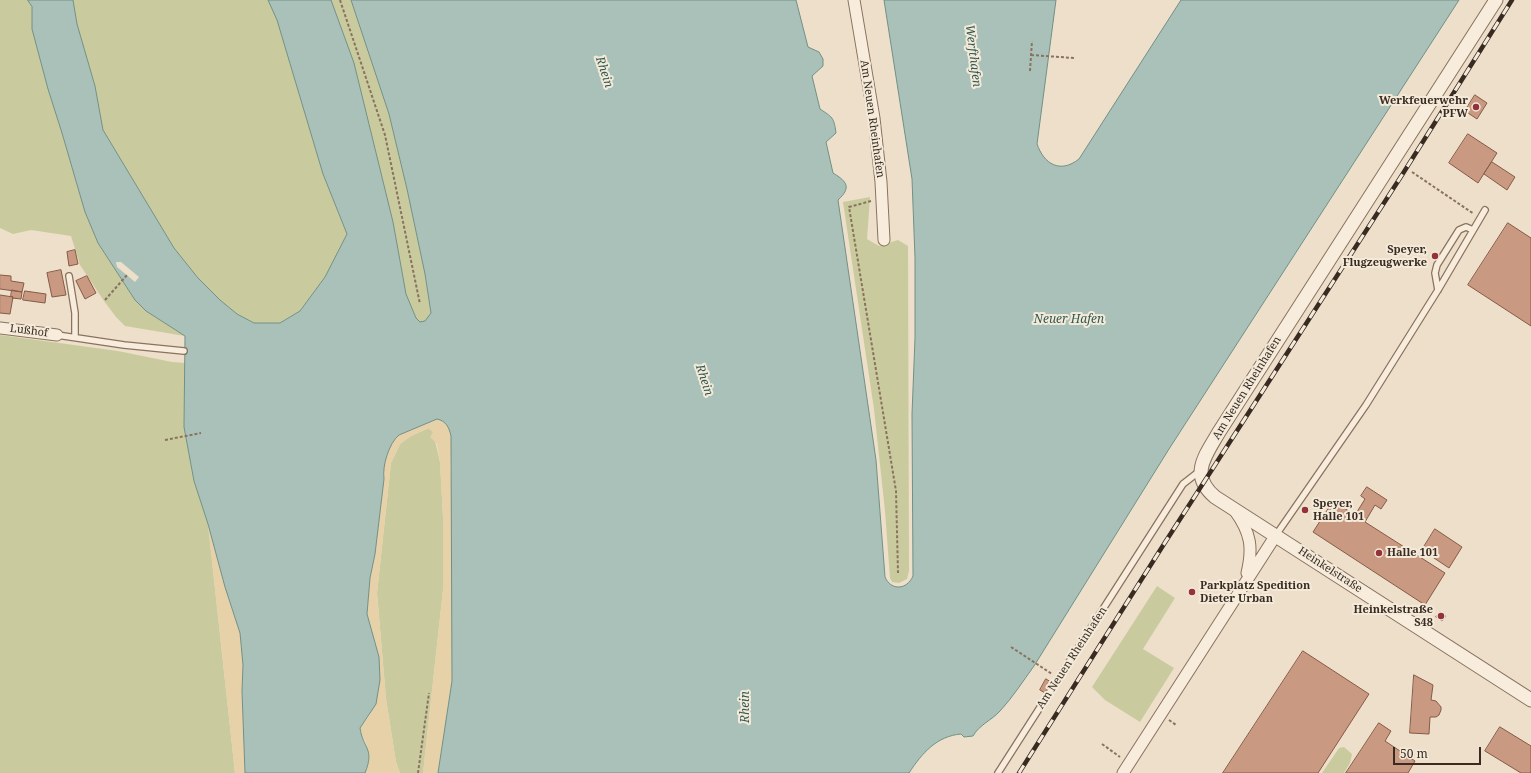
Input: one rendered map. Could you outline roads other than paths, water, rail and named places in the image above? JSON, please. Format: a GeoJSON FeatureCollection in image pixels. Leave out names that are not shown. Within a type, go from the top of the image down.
{"type":"FeatureCollection","features":[{"type":"Feature","properties":{"kind":"street","name":"Am Neuen Rheinhafen"},"geometry":{"type":"LineString","coordinates":[[854,0],[874,118],[882,199],[884,240]]}},
{"type":"Feature","properties":{"kind":"street","name":"Am Neuen Rheinhafen"},"geometry":{"type":"LineString","coordinates":[[1201,470],[1204,458],[1219,432],[1496,0]]}},
{"type":"Feature","properties":{"kind":"street","name":"Lußhof"},"geometry":{"type":"LineString","coordinates":[[0,328],[58,335]]}},
{"type":"Feature","properties":{"kind":"street","name":"Heinkelstraße"},"geometry":{"type":"LineString","coordinates":[[1201,470],[1204,484],[1209,492],[1531,700]]}},
{"type":"Feature","properties":{"kind":"street"},"geometry":{"type":"LineString","coordinates":[[1233,508],[1245,526],[1251,544],[1251,557],[1246,580]]}},
{"type":"Feature","properties":{"kind":"street"},"geometry":{"type":"LineString","coordinates":[[1123,773],[1276,535]]}},
{"type":"Feature","properties":{"kind":"lane"},"geometry":{"type":"LineString","coordinates":[[1276,535],[1366,405],[1438,290],[1485,210]]}},
{"type":"Feature","properties":{"kind":"lane"},"geometry":{"type":"LineString","coordinates":[[1438,290],[1435,273],[1437,265],[1459,230],[1466,227],[1473,230]]}},
{"type":"Feature","properties":{"kind":"lane"},"geometry":{"type":"LineString","coordinates":[[69,276],[75,313],[75,337]]}},
{"type":"Feature","properties":{"kind":"lane"},"geometry":{"type":"LineString","coordinates":[[58,335],[124,345],[184,351]]}},
{"type":"Feature","properties":{"kind":"lane","name":"Am Neuen Rheinhafen"},"geometry":{"type":"LineString","coordinates":[[998,773],[1183,484],[1201,470]]}},
{"type":"Feature","properties":{"kind":"water"},"geometry":{"type":"Polygon","coordinates":[[[28,0],[73,0],[77,24],[95,86],[103,130],[174,248],[198,278],[220,300],[237,314],[254,323],[280,323],[300,311],[325,277],[347,234],[323,174],[277,20],[268,0],[331,0],[354,63],[393,222],[406,294],[416,318],[420,322],[425,321],[431,313],[425,274],[407,189],[389,114],[351,0],[796,0],[808,47],[819,52],[823,59],[823,66],[812,76],[820,109],[832,118],[835,128],[836,133],[826,142],[833,173],[842,179],[846,185],[845,192],[838,200],[876,460],[885,577],[891,585],[899,587],[907,584],[913,576],[912,414],[915,338],[915,258],[912,179],[884,0],[1056,0],[1037,144],[1040,151],[1048,161],[1054,165],[1065,166],[1079,159],[1181,0],[1459,0],[1169,449],[1034,666],[1005,706],[973,736],[964,737],[961,734],[952,735],[937,742],[925,752],[909,773],[438,773],[452,681],[451,436],[447,425],[443,421],[437,419],[399,435],[392,443],[385,461],[375,554],[370,578],[367,614],[379,657],[380,680],[376,704],[360,728],[361,735],[369,753],[368,765],[365,773],[245,773],[242,691],[243,665],[240,633],[194,481],[184,427],[185,336],[146,311],[135,300],[98,243],[85,212],[48,89],[32,29],[32,7],[28,0]]]}},
{"type":"Feature","properties":{"kind":"railway"},"geometry":{"type":"LineString","coordinates":[[1019,773],[1164,544],[1402,175],[1512,0]]}},
{"type":"Feature","properties":{"kind":"place","name":"Werkfeuerwehr PFW"},"geometry":{"type":"Point","coordinates":[1476,107]}},
{"type":"Feature","properties":{"kind":"place","name":"Speyer, Flugzeugwerke"},"geometry":{"type":"Point","coordinates":[1435,256]}},
{"type":"Feature","properties":{"kind":"place","name":"Speyer, Halle 101"},"geometry":{"type":"Point","coordinates":[1305,510]}},
{"type":"Feature","properties":{"kind":"place","name":"Halle 101"},"geometry":{"type":"Point","coordinates":[1379,553]}},
{"type":"Feature","properties":{"kind":"place","name":"Parkplatz Spedition Dieter Urban"},"geometry":{"type":"Point","coordinates":[1192,592]}},
{"type":"Feature","properties":{"kind":"place","name":"Heinkelstraße S48"},"geometry":{"type":"Point","coordinates":[1441,616]}},
{"type":"Feature","properties":{"kind":"water label","name":"Werfthafen"},"geometry":{"type":"Point","coordinates":[973,56]}},
{"type":"Feature","properties":{"kind":"water label","name":"Rhein"},"geometry":{"type":"Point","coordinates":[604,72]}},
{"type":"Feature","properties":{"kind":"water label","name":"Neuer Hafen"},"geometry":{"type":"Point","coordinates":[1069,320]}},
{"type":"Feature","properties":{"kind":"water label","name":"Rhein"},"geometry":{"type":"Point","coordinates":[704,380]}},
{"type":"Feature","properties":{"kind":"water label","name":"Rhein"},"geometry":{"type":"Point","coordinates":[746,707]}}]}
